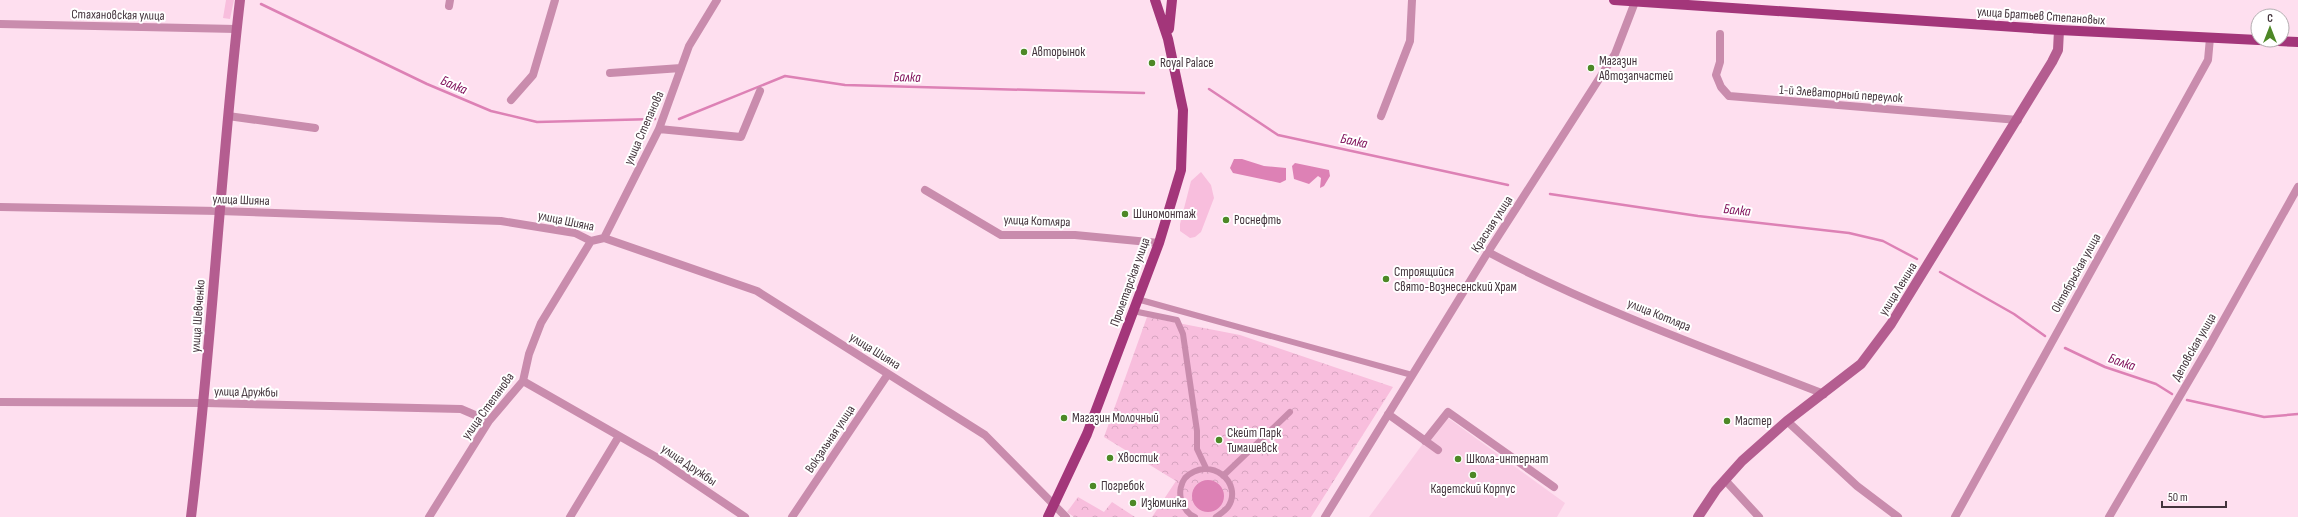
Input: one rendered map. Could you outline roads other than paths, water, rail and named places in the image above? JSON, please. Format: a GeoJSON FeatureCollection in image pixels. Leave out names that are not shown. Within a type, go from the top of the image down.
{"type":"FeatureCollection","features":[{"type":"Feature","properties":{"kind":"main road","name":"улица Шевченко"},"geometry":{"type":"LineString","coordinates":[[191,517],[205,403],[219,211],[240,0]]}},
{"type":"Feature","properties":{"kind":"main road","name":"Пролетарская улица"},"geometry":{"type":"LineString","coordinates":[[1048,517],[1054,507],[1086,434],[1159,243],[1176,190],[1183,149],[1183,110],[1162,15],[1155,0]]}},
{"type":"Feature","properties":{"kind":"main road"},"geometry":{"type":"LineString","coordinates":[[1168,39],[1172,0]]}},
{"type":"Feature","properties":{"kind":"main road","name":"улица Братьев Степановых"},"geometry":{"type":"LineString","coordinates":[[1614,0],[2059,30],[2298,42]]}},
{"type":"Feature","properties":{"kind":"main road","name":"улица Ленина"},"geometry":{"type":"LineString","coordinates":[[1698,517],[1725,480],[1742,461],[1787,420],[1824,394],[1861,364],[1892,324],[2018,120],[2058,50],[2059,30]]}},
{"type":"Feature","properties":{"kind":"street"},"geometry":{"type":"LineString","coordinates":[[511,100],[534,75],[555,0]]}},
{"type":"Feature","properties":{"kind":"street","name":"улица Степанова"},"geometry":{"type":"LineString","coordinates":[[604,238],[659,129],[689,46],[717,0]]}},
{"type":"Feature","properties":{"kind":"street"},"geometry":{"type":"LineString","coordinates":[[1380,116],[1410,41],[1412,0]]}},
{"type":"Feature","properties":{"kind":"street","name":"Красная улица"},"geometry":{"type":"LineString","coordinates":[[1324,517],[1488,252],[1615,54],[1635,2]]}},
{"type":"Feature","properties":{"kind":"street","name":"Стахановская улица"},"geometry":{"type":"LineString","coordinates":[[0,24],[236,29]]}},
{"type":"Feature","properties":{"kind":"street","name":"1-й Элеваторный переулок"},"geometry":{"type":"LineString","coordinates":[[1720,34],[1720,62],[1716,75],[1721,87],[1729,96],[2018,120]]}},
{"type":"Feature","properties":{"kind":"street","name":"Октябрьская улица"},"geometry":{"type":"LineString","coordinates":[[1955,517],[2208,60],[2210,38]]}},
{"type":"Feature","properties":{"kind":"street","name":"улица Степанова"},"geometry":{"type":"LineString","coordinates":[[610,73],[681,68]]}},
{"type":"Feature","properties":{"kind":"street"},"geometry":{"type":"LineString","coordinates":[[659,129],[741,137],[760,91]]}},
{"type":"Feature","properties":{"kind":"street"},"geometry":{"type":"LineString","coordinates":[[228,116],[315,128]]}},
{"type":"Feature","properties":{"kind":"street","name":"Деповская улица"},"geometry":{"type":"LineString","coordinates":[[2109,517],[2208,348],[2298,187]]}},
{"type":"Feature","properties":{"kind":"street","name":"улица Котляра"},"geometry":{"type":"LineString","coordinates":[[925,190],[1001,234],[1076,234],[1159,243]]}},
{"type":"Feature","properties":{"kind":"street","name":"улица Шияна"},"geometry":{"type":"LineString","coordinates":[[0,207],[219,211],[501,221],[575,233],[591,241],[604,238],[757,291],[985,435],[1054,507],[1066,517]]}},
{"type":"Feature","properties":{"kind":"street","name":"улица Степанова"},"geometry":{"type":"LineString","coordinates":[[429,517],[489,421],[523,382],[529,354],[540,323],[591,241]]}},
{"type":"Feature","properties":{"kind":"street","name":"улица Котляра"},"geometry":{"type":"LineString","coordinates":[[1488,252],[1533,276],[1824,394]]}},
{"type":"Feature","properties":{"kind":"street"},"geometry":{"type":"LineString","coordinates":[[1138,299],[1412,375]]}},
{"type":"Feature","properties":{"kind":"street"},"geometry":{"type":"LineString","coordinates":[[1133,311],[1177,320],[1183,334],[1197,431],[1197,449],[1206,468]]}},
{"type":"Feature","properties":{"kind":"street","name":"Вокзальная улица"},"geometry":{"type":"LineString","coordinates":[[792,517],[888,374]]}},
{"type":"Feature","properties":{"kind":"street","name":"улица Дружбы"},"geometry":{"type":"LineString","coordinates":[[523,382],[656,457],[745,517]]}},
{"type":"Feature","properties":{"kind":"street","name":"улица Дружбы"},"geometry":{"type":"LineString","coordinates":[[0,402],[205,403],[461,409],[489,421]]}},
{"type":"Feature","properties":{"kind":"street"},"geometry":{"type":"LineString","coordinates":[[1223,476],[1290,412]]}},
{"type":"Feature","properties":{"kind":"street"},"geometry":{"type":"LineString","coordinates":[[1425,441],[1448,412],[1554,487]]}},
{"type":"Feature","properties":{"kind":"street"},"geometry":{"type":"LineString","coordinates":[[1388,414],[1438,450]]}},
{"type":"Feature","properties":{"kind":"street"},"geometry":{"type":"LineString","coordinates":[[1787,420],[1857,486],[1898,517]]}},
{"type":"Feature","properties":{"kind":"street"},"geometry":{"type":"LineString","coordinates":[[570,517],[619,436]]}},
{"type":"Feature","properties":{"kind":"street"},"geometry":{"type":"LineString","coordinates":[[1195,517],[1183,507],[1180,494],[1183,481],[1192,471],[1206,468],[1218,471],[1228,481],[1232,494],[1228,507],[1216,517]]}},
{"type":"Feature","properties":{"kind":"street"},"geometry":{"type":"LineString","coordinates":[[1725,480],[1759,517]]}},
{"type":"Feature","properties":{"kind":"waterway","name":"Балка"},"geometry":{"type":"LineString","coordinates":[[261,4],[427,84],[491,111],[537,122],[655,119]]}},
{"type":"Feature","properties":{"kind":"waterway","name":"Балка"},"geometry":{"type":"LineString","coordinates":[[679,119],[785,76],[845,85],[1144,93]]}},
{"type":"Feature","properties":{"kind":"waterway","name":"Балка"},"geometry":{"type":"LineString","coordinates":[[1209,89],[1278,135],[1508,185]]}},
{"type":"Feature","properties":{"kind":"waterway","name":"Балка"},"geometry":{"type":"LineString","coordinates":[[1550,194],[1698,216],[1849,233],[1883,241],[1917,259]]}},
{"type":"Feature","properties":{"kind":"waterway","name":"Балка"},"geometry":{"type":"LineString","coordinates":[[1940,272],[2014,314],[2045,336]]}},
{"type":"Feature","properties":{"kind":"waterway","name":"Балка"},"geometry":{"type":"LineString","coordinates":[[2065,348],[2105,367],[2156,384],[2172,394]]}},
{"type":"Feature","properties":{"kind":"waterway","name":"Балка"},"geometry":{"type":"LineString","coordinates":[[2187,400],[2264,417],[2298,414]]}},
{"type":"Feature","properties":{"kind":"place","name":"Авторынок"},"geometry":{"type":"Point","coordinates":[1024,52]}},
{"type":"Feature","properties":{"kind":"place","name":"Royal Palace"},"geometry":{"type":"Point","coordinates":[1152,63]}},
{"type":"Feature","properties":{"kind":"place","name":"Магазин Автозапчастей"},"geometry":{"type":"Point","coordinates":[1591,68]}},
{"type":"Feature","properties":{"kind":"place","name":"Шиномонтаж"},"geometry":{"type":"Point","coordinates":[1125,214]}},
{"type":"Feature","properties":{"kind":"place","name":"Роснефть"},"geometry":{"type":"Point","coordinates":[1226,220]}},
{"type":"Feature","properties":{"kind":"place","name":"Строящийся Свято-Вознесенский Храм"},"geometry":{"type":"Point","coordinates":[1386,279]}},
{"type":"Feature","properties":{"kind":"place","name":"Магазин Молочный"},"geometry":{"type":"Point","coordinates":[1064,418]}},
{"type":"Feature","properties":{"kind":"place","name":"Мастер"},"geometry":{"type":"Point","coordinates":[1727,421]}},
{"type":"Feature","properties":{"kind":"place","name":"Скейт Парк Тимашевск"},"geometry":{"type":"Point","coordinates":[1219,440]}},
{"type":"Feature","properties":{"kind":"place","name":"Хвостик"},"geometry":{"type":"Point","coordinates":[1110,458]}},
{"type":"Feature","properties":{"kind":"place","name":"Школа-интернат"},"geometry":{"type":"Point","coordinates":[1458,459]}},
{"type":"Feature","properties":{"kind":"place","name":"Кадетский Корпус"},"geometry":{"type":"Point","coordinates":[1473,475]}},
{"type":"Feature","properties":{"kind":"place","name":"Погребок"},"geometry":{"type":"Point","coordinates":[1093,486]}},
{"type":"Feature","properties":{"kind":"place","name":"Изюминка"},"geometry":{"type":"Point","coordinates":[1133,503]}}]}
